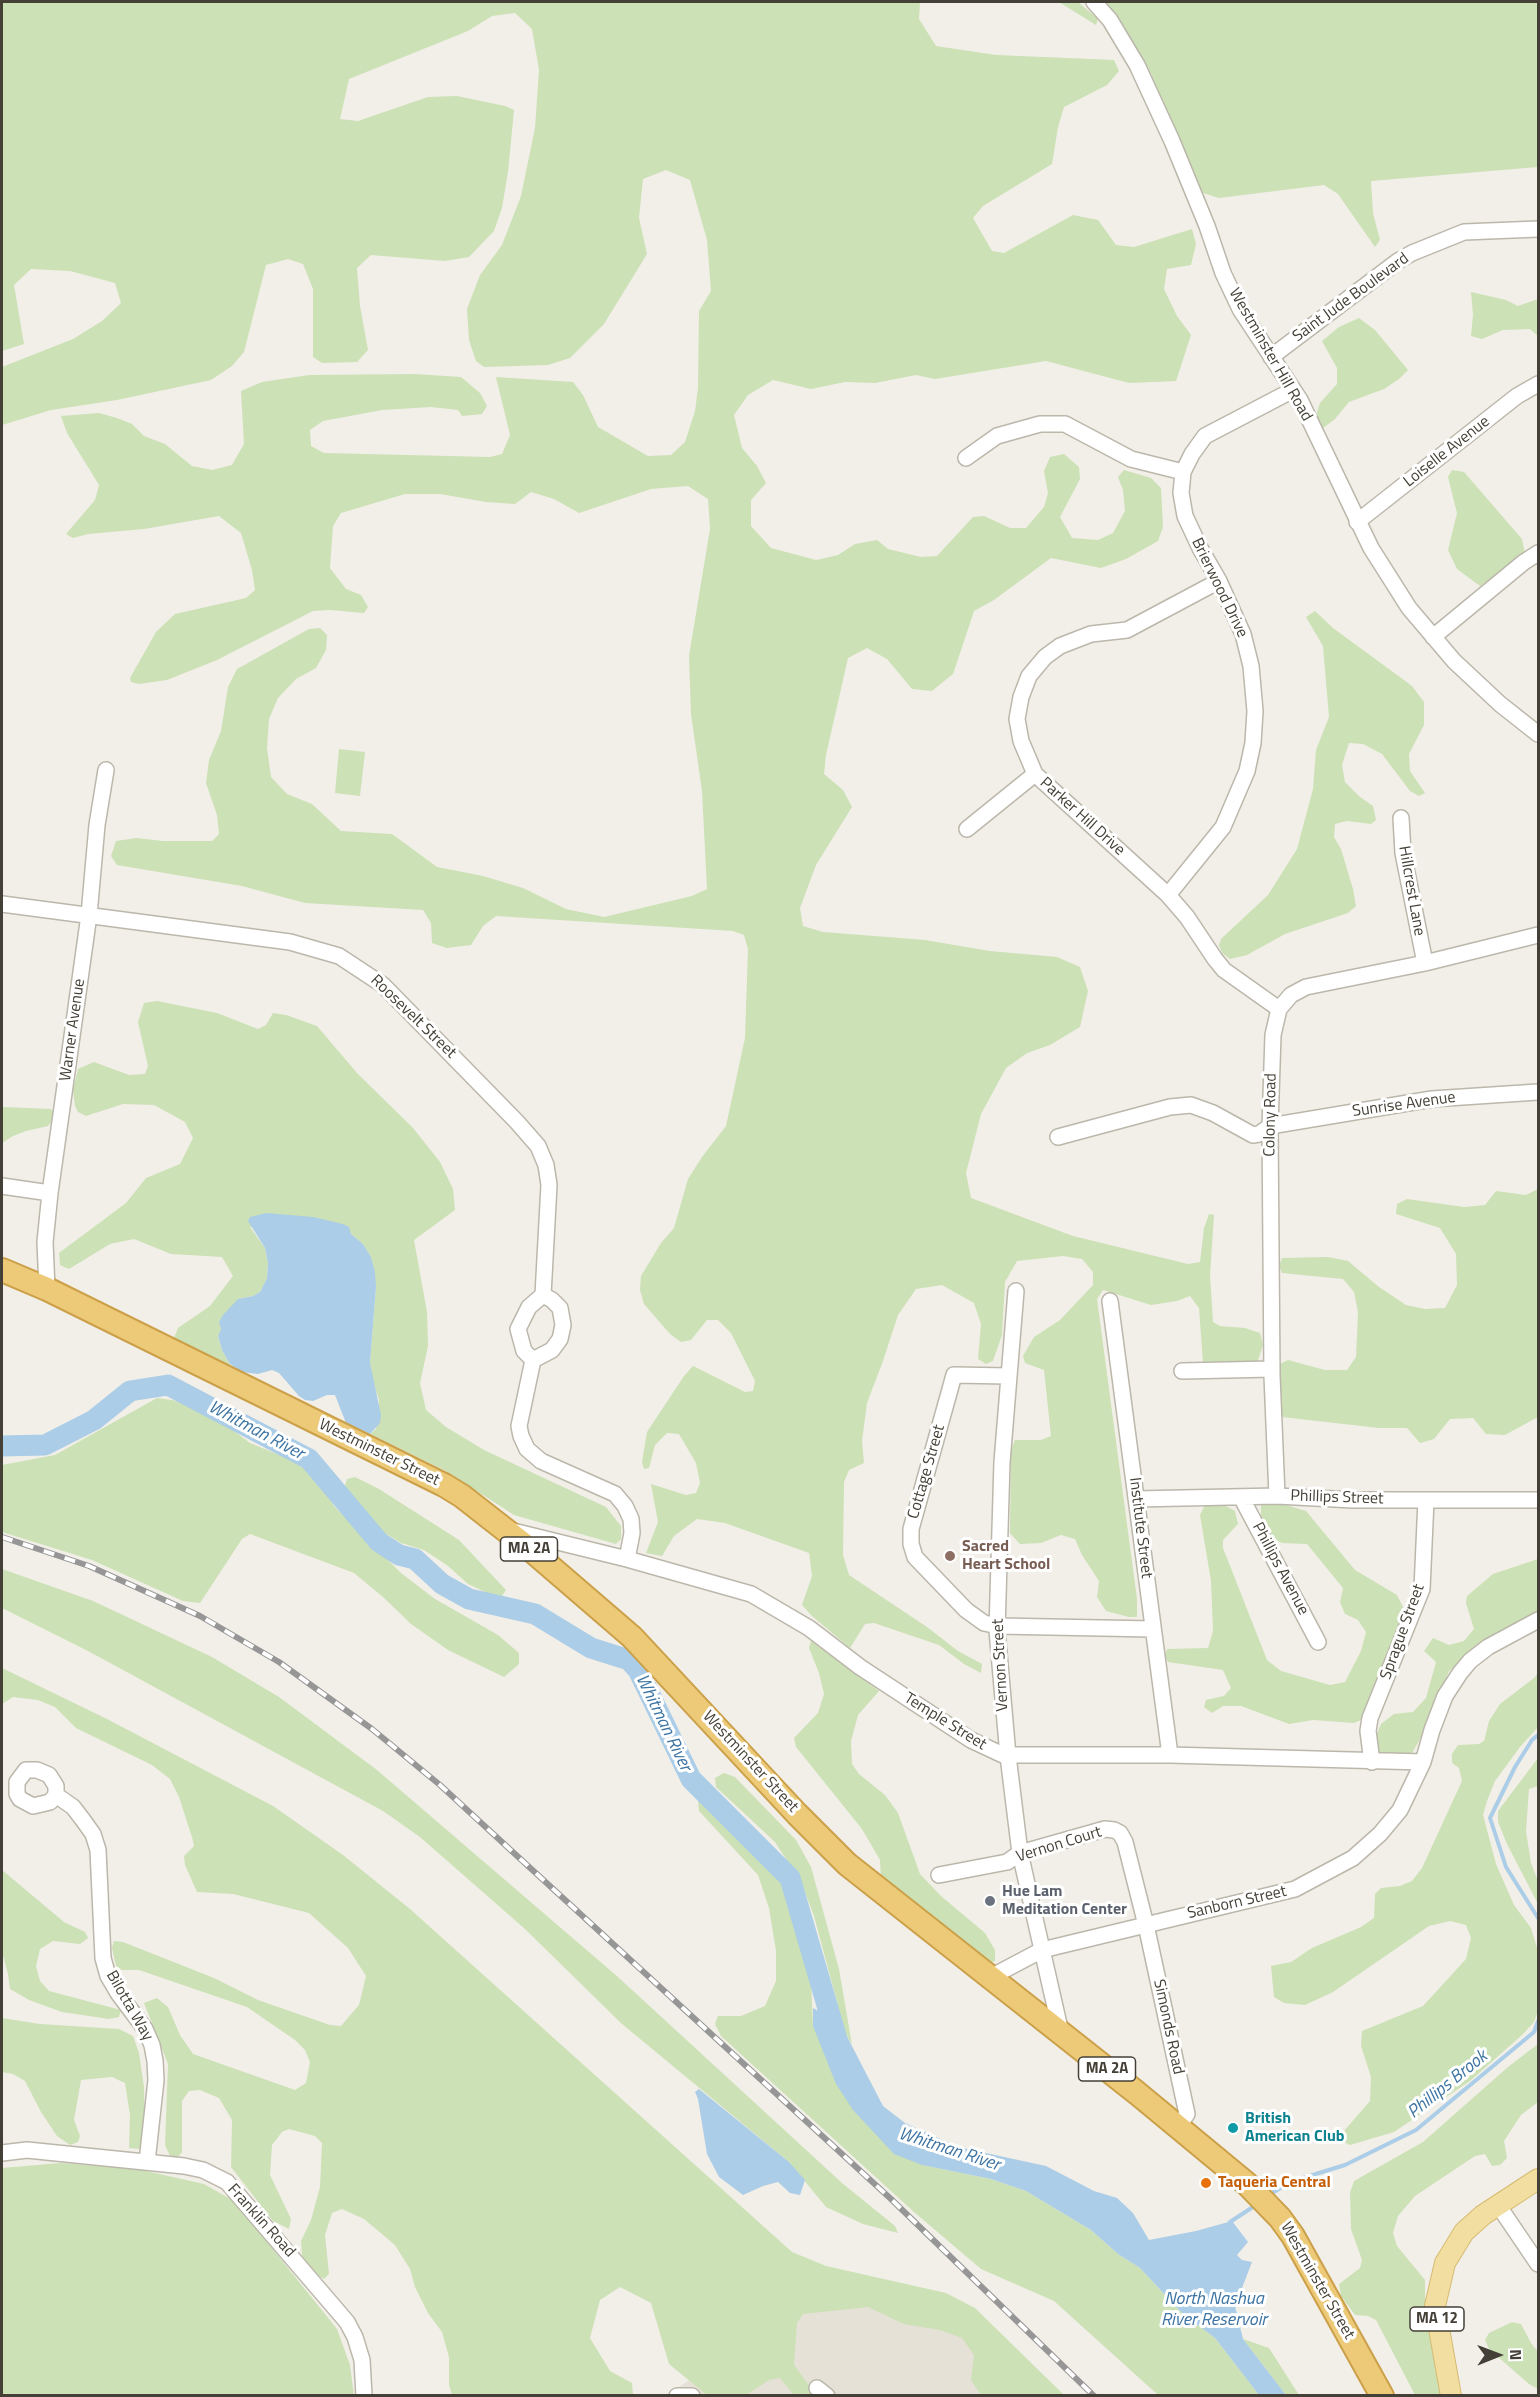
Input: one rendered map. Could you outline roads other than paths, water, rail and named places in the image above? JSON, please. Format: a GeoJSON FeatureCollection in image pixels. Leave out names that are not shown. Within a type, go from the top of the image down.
{"type":"FeatureCollection","features":[{"type":"Feature","properties":{"kind":"highway","name":"Westminster Street"},"geometry":{"type":"LineString","coordinates":[[2,1270],[47,1289],[444,1485],[504,1529],[632,1637],[824,1843],[1247,2184],[1280,2218],[1316,2275],[1382,2396]]}},
{"type":"Feature","properties":{"kind":"main road","name":"MA 12"},"geometry":{"type":"LineString","coordinates":[[1451,2396],[1435,2306],[1441,2273],[1449,2254],[1464,2232],[1498,2205],[1539,2178]]}},
{"type":"Feature","properties":{"kind":"street","name":"Westminster Hill Road"},"geometry":{"type":"LineString","coordinates":[[1094,2],[1110,20],[1137,65],[1172,141],[1204,218],[1223,273],[1240,309],[1293,390],[1357,522],[1399,593],[1454,661],[1500,704],[1539,734]]}},
{"type":"Feature","properties":{"kind":"street","name":"Saint Jude Boulevard"},"geometry":{"type":"LineString","coordinates":[[1271,357],[1398,261],[1412,253],[1464,232],[1539,229]]}},
{"type":"Feature","properties":{"kind":"street","name":"Loiselle Avenue"},"geometry":{"type":"LineString","coordinates":[[1357,522],[1517,396],[1539,384]]}},
{"type":"Feature","properties":{"kind":"street","name":"Brierwood Drive"},"geometry":{"type":"LineString","coordinates":[[1168,895],[1224,827],[1247,771],[1256,711],[1251,666],[1243,634],[1219,581],[1185,516],[1181,493],[1183,472],[1192,454],[1206,436],[1293,390]]}},
{"type":"Feature","properties":{"kind":"street"},"geometry":{"type":"LineString","coordinates":[[966,459],[997,436],[1040,424],[1065,424],[1131,459],[1183,472]]}},
{"type":"Feature","properties":{"kind":"street"},"geometry":{"type":"LineString","coordinates":[[1433,637],[1524,562],[1539,553]]}},
{"type":"Feature","properties":{"kind":"street","name":"Parker Hill Drive"},"geometry":{"type":"LineString","coordinates":[[1219,581],[1127,630],[1091,634],[1060,646],[1044,657],[1029,676],[1021,697],[1017,719],[1021,741],[1035,774],[1168,895],[1187,917],[1224,970],[1279,1009]]}},
{"type":"Feature","properties":{"kind":"street","name":"Warner Avenue"},"geometry":{"type":"LineString","coordinates":[[47,1289],[45,1242],[50,1193],[89,915],[97,825],[106,770]]}},
{"type":"Feature","properties":{"kind":"street"},"geometry":{"type":"LineString","coordinates":[[967,829],[1035,774]]}},
{"type":"Feature","properties":{"kind":"street","name":"Hillcrest Lane"},"geometry":{"type":"LineString","coordinates":[[1401,818],[1403,854],[1425,963]]}},
{"type":"Feature","properties":{"kind":"street","name":"Roosevelt Street"},"geometry":{"type":"LineString","coordinates":[[2,904],[290,942],[339,956],[383,985],[538,1146],[546,1165],[549,1185],[543,1295]]}},
{"type":"Feature","properties":{"kind":"street"},"geometry":{"type":"LineString","coordinates":[[1279,1009],[1291,994],[1306,987],[1425,963],[1539,935]]}},
{"type":"Feature","properties":{"kind":"street","name":"Colony Road"},"geometry":{"type":"LineString","coordinates":[[1277,1496],[1272,1369],[1270,1126],[1273,1035],[1279,1009]]}},
{"type":"Feature","properties":{"kind":"street","name":"Sunrise Avenue"},"geometry":{"type":"LineString","coordinates":[[1058,1137],[1170,1107],[1191,1105],[1213,1113],[1253,1135],[1259,1134],[1270,1126],[1439,1099],[1539,1092]]}},
{"type":"Feature","properties":{"kind":"street"},"geometry":{"type":"LineString","coordinates":[[2,1186],[50,1193]]}},
{"type":"Feature","properties":{"kind":"street","name":"Vernon Street"},"geometry":{"type":"LineString","coordinates":[[1016,1291],[1002,1462],[998,1626],[1008,1756],[1020,1853],[1061,2033]]}},
{"type":"Feature","properties":{"kind":"street"},"geometry":{"type":"LineString","coordinates":[[543,1295],[560,1308],[563,1325],[560,1339],[552,1350],[533,1360],[524,1351],[518,1329],[529,1307],[543,1295]]}},
{"type":"Feature","properties":{"kind":"street","name":"Institute Street"},"geometry":{"type":"LineString","coordinates":[[1110,1301],[1170,1755]]}},
{"type":"Feature","properties":{"kind":"street"},"geometry":{"type":"LineString","coordinates":[[533,1360],[519,1426],[527,1449],[541,1461],[615,1494],[625,1506],[631,1519],[632,1533],[627,1559]]}},
{"type":"Feature","properties":{"kind":"street"},"geometry":{"type":"LineString","coordinates":[[1182,1371],[1272,1369]]}},
{"type":"Feature","properties":{"kind":"street","name":"Cottage Street"},"geometry":{"type":"LineString","coordinates":[[1008,1376],[954,1375],[911,1527],[912,1547],[921,1564],[971,1615],[984,1623],[998,1626],[1153,1629]]}},
{"type":"Feature","properties":{"kind":"street","name":"Phillips Street"},"geometry":{"type":"LineString","coordinates":[[1136,1499],[1277,1496],[1353,1500],[1539,1500]]}},
{"type":"Feature","properties":{"kind":"street","name":"Phillips Avenue"},"geometry":{"type":"LineString","coordinates":[[1241,1497],[1318,1642]]}},
{"type":"Feature","properties":{"kind":"street","name":"Sprague Street"},"geometry":{"type":"LineString","coordinates":[[1372,1762],[1368,1731],[1370,1718],[1422,1589],[1426,1500]]}},
{"type":"Feature","properties":{"kind":"street","name":"Temple Street"},"geometry":{"type":"LineString","coordinates":[[504,1529],[627,1559],[751,1594],[809,1628],[860,1667],[971,1740],[994,1752],[1008,1756],[1170,1755],[1422,1762]]}},
{"type":"Feature","properties":{"kind":"street","name":"Sanborn Street"},"geometry":{"type":"LineString","coordinates":[[990,1978],[1042,1950],[1274,1896],[1295,1889],[1334,1870],[1365,1849],[1393,1818],[1413,1787],[1445,1696],[1460,1673],[1488,1647],[1539,1620]]}},
{"type":"Feature","properties":{"kind":"street","name":"Bilotta Way"},"geometry":{"type":"LineString","coordinates":[[56,1795],[73,1807],[93,1834],[100,1868],[101,1935],[108,1976],[141,2023],[152,2045],[156,2080],[147,2162]]}},
{"type":"Feature","properties":{"kind":"street","name":"Vernon Court"},"geometry":{"type":"LineString","coordinates":[[939,1875],[1006,1862],[1020,1853],[1105,1829],[1118,1831],[1125,1842],[1146,1925]]}},
{"type":"Feature","properties":{"kind":"street","name":"Simonds Road"},"geometry":{"type":"LineString","coordinates":[[1146,1925],[1186,2114],[1178,2127]]}},
{"type":"Feature","properties":{"kind":"street","name":"Franklin Road"},"geometry":{"type":"LineString","coordinates":[[2,2153],[27,2150],[147,2162],[202,2170],[227,2182],[347,2322],[355,2337],[362,2360],[364,2396]]}},
{"type":"Feature","properties":{"kind":"street"},"geometry":{"type":"LineString","coordinates":[[1498,2205],[1539,2264]]}},
{"type":"Feature","properties":{"kind":"street"},"geometry":{"type":"LineString","coordinates":[[677,2396],[692,2396]]}},
{"type":"Feature","properties":{"kind":"water"},"geometry":{"type":"Polygon","coordinates":[[[266,1213],[313,1217],[343,1224],[349,1227],[351,1234],[363,1244],[371,1257],[376,1287],[370,1363],[381,1415],[380,1423],[370,1434],[346,1423],[335,1395],[327,1395],[313,1401],[305,1400],[279,1373],[272,1370],[258,1374],[242,1372],[230,1364],[222,1350],[218,1336],[221,1329],[219,1322],[223,1315],[238,1299],[260,1292],[267,1278],[268,1263],[265,1248],[248,1221],[250,1217],[266,1213]]]}},
{"type":"Feature","properties":{"kind":"water","name":"North Nashua River Reservoir"},"geometry":{"type":"Polygon","coordinates":[[[813,2008],[840,2023],[883,2106],[905,2123],[958,2147],[1046,2166],[1094,2191],[1117,2198],[1133,2213],[1149,2240],[1232,2221],[1248,2242],[1237,2255],[1242,2260],[1252,2262],[1235,2306],[1243,2339],[1286,2395],[1259,2395],[1215,2338],[1182,2313],[1140,2268],[1118,2254],[1091,2230],[1026,2191],[991,2179],[922,2165],[894,2154],[853,2110],[836,2084],[813,2026],[813,2008]]]}},
{"type":"Feature","properties":{"kind":"water"},"geometry":{"type":"Polygon","coordinates":[[[699,2089],[789,2162],[805,2180],[800,2195],[790,2193],[778,2182],[743,2195],[719,2177],[707,2154],[695,2092],[699,2089]]]}},
{"type":"Feature","properties":{"kind":"waterway","name":"Whitman River"},"geometry":{"type":"LineString","coordinates":[[2,1446],[45,1445],[94,1420],[130,1391],[168,1385],[309,1459],[379,1542],[399,1555],[415,1559],[442,1584],[469,1599],[535,1614],[591,1648],[629,1660],[638,1670],[691,1779],[790,1878],[838,2043]]}},
{"type":"Feature","properties":{"kind":"waterway","name":"Phillips Brook"},"geometry":{"type":"LineString","coordinates":[[1538,1735],[1532,1740],[1515,1767],[1490,1818],[1506,1867],[1538,1918]]}},
{"type":"Feature","properties":{"kind":"waterway","name":"Phillips Brook"},"geometry":{"type":"LineString","coordinates":[[1269,2195],[1290,2182],[1345,2165],[1416,2130],[1534,2032],[1538,2021]]}},
{"type":"Feature","properties":{"kind":"waterway","name":"Phillips Brook"},"geometry":{"type":"LineString","coordinates":[[1230,2222],[1256,2205]]}},
{"type":"Feature","properties":{"kind":"railway"},"geometry":{"type":"LineString","coordinates":[[2,1537],[89,1566],[200,1616],[279,1662],[372,1729],[440,1785],[891,2199],[1094,2396]]}},
{"type":"Feature","properties":{"kind":"place","name":"Sacred Heart School"},"geometry":{"type":"Point","coordinates":[950,1556]}},
{"type":"Feature","properties":{"kind":"place","name":"Hue Lam Meditation Center"},"geometry":{"type":"Point","coordinates":[990,1901]}},
{"type":"Feature","properties":{"kind":"place","name":"British American Club"},"geometry":{"type":"Point","coordinates":[1233,2128]}},
{"type":"Feature","properties":{"kind":"place","name":"Taqueria Central"},"geometry":{"type":"Point","coordinates":[1206,2183]}}]}
